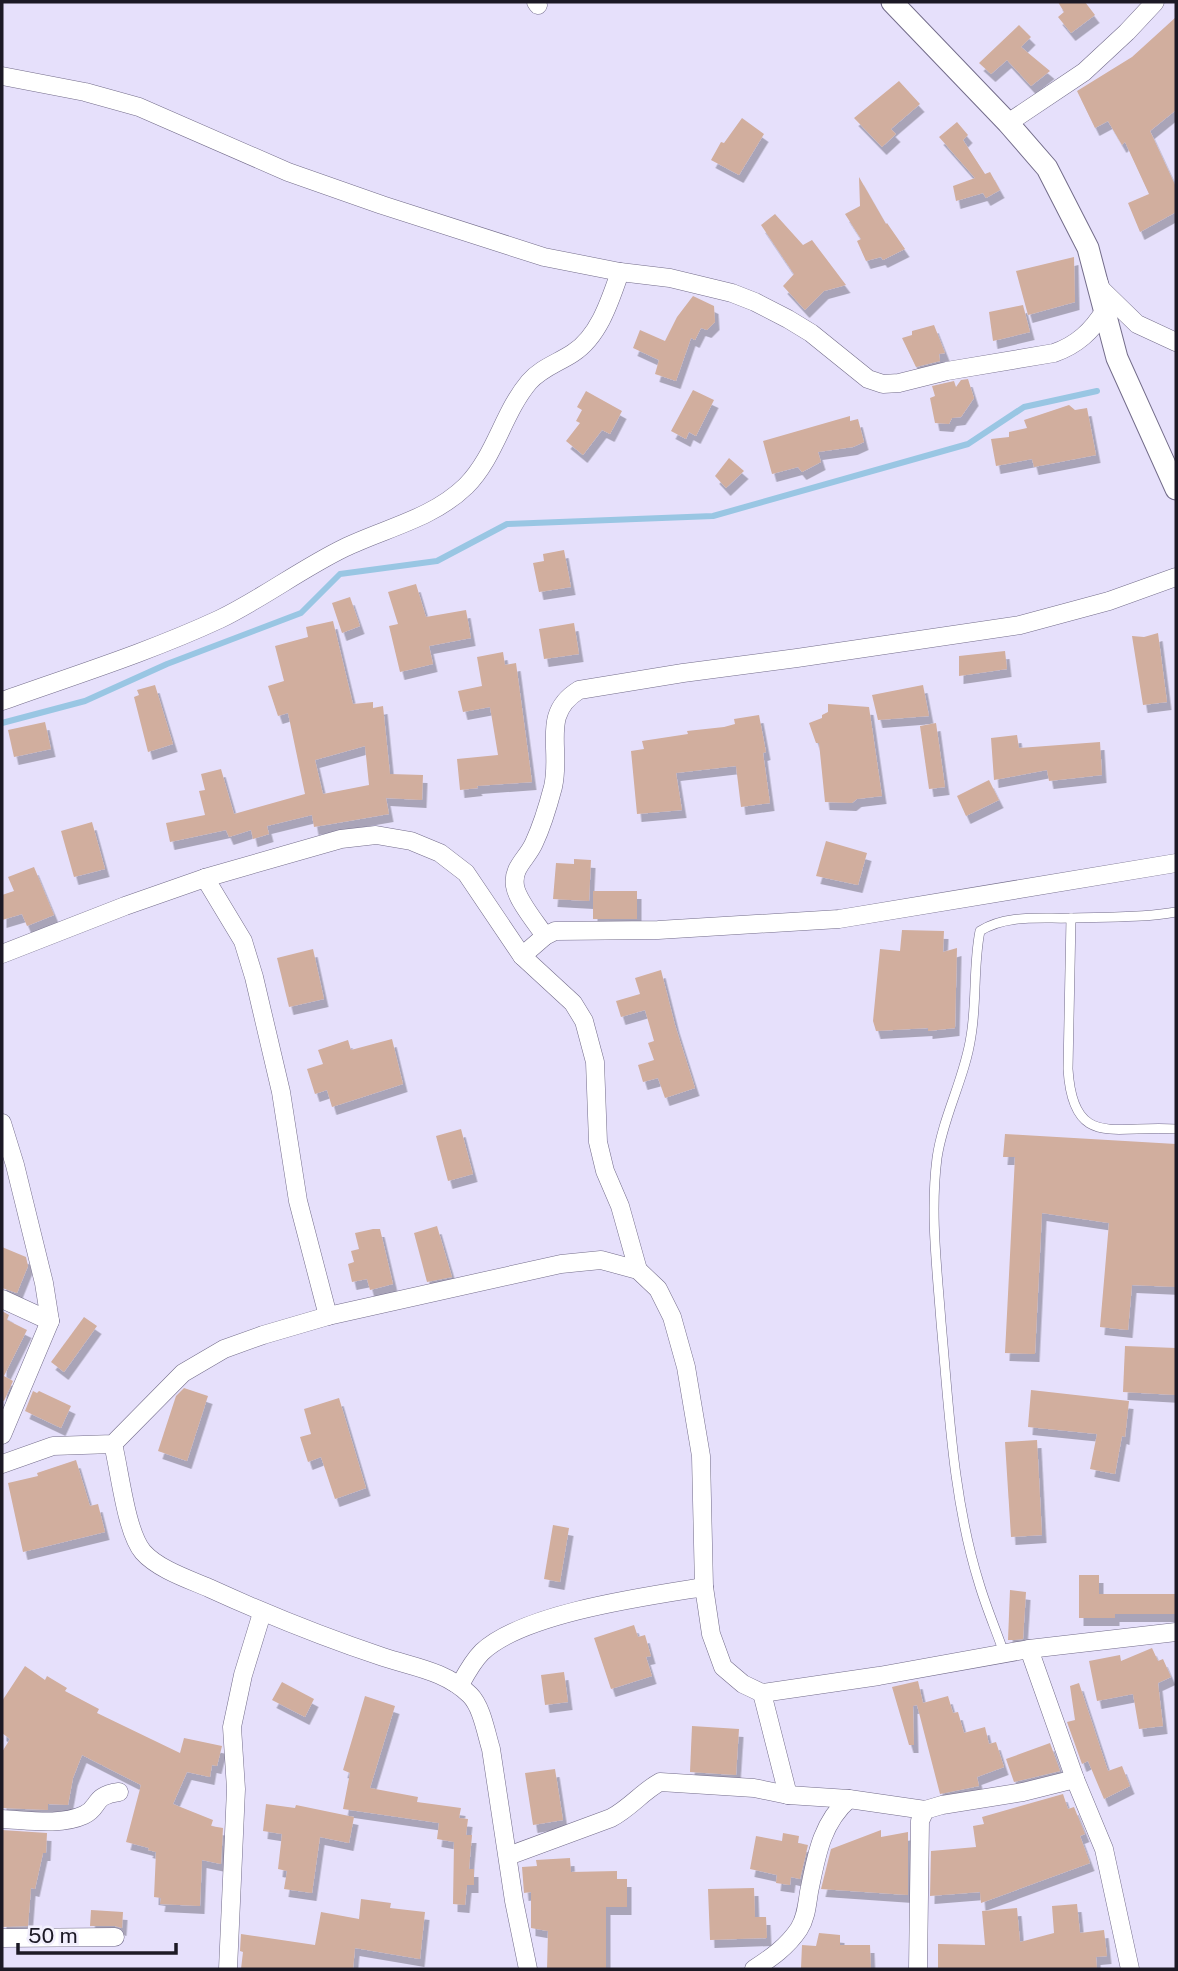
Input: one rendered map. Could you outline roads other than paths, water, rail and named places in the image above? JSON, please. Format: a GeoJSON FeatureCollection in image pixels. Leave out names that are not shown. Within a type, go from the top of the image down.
{"type":"FeatureCollection","features":[{"type":"Feature","properties":{"kind":"street"},"geometry":{"type":"LineString","coordinates":[[892,2],[1047,167],[1088,248],[1101,289],[1137,324],[1176,342]]}},
{"type":"Feature","properties":{"kind":"street"},"geometry":{"type":"LineString","coordinates":[[1007,123],[1084,72],[1155,2]]}},
{"type":"Feature","properties":{"kind":"street"},"geometry":{"type":"LineString","coordinates":[[2,76],[127,103],[252,158],[382,205],[544,257],[707,285],[755,302],[811,333],[868,379],[883,384],[1030,358],[1068,348],[1095,327],[1105,310]]}},
{"type":"Feature","properties":{"kind":"street"},"geometry":{"type":"LineString","coordinates":[[1088,248],[1117,358],[1176,489]]}},
{"type":"Feature","properties":{"kind":"street"},"geometry":{"type":"LineString","coordinates":[[2,701],[119,661],[189,633],[251,603],[327,556],[357,541],[420,517],[453,496],[474,476],[529,383],[550,364],[576,351],[588,339],[599,323],[620,272]]}},
{"type":"Feature","properties":{"kind":"street"},"geometry":{"type":"LineString","coordinates":[[545,936],[515,888],[515,872],[533,846],[548,803],[556,766],[555,724],[558,709],[566,698],[579,690],[1020,625],[1109,601],[1176,577]]}},
{"type":"Feature","properties":{"kind":"street"},"geometry":{"type":"LineString","coordinates":[[2,954],[205,878],[341,839],[376,835],[411,841],[440,853],[466,873],[522,956],[573,1003],[584,1021],[595,1062],[598,1142],[605,1171],[620,1206],[638,1270],[657,1289],[672,1317],[686,1367],[701,1456],[704,1587],[711,1634],[723,1668],[743,1684],[762,1693],[878,1676],[1028,1649],[1176,1632]]}},
{"type":"Feature","properties":{"kind":"street"},"geometry":{"type":"LineString","coordinates":[[522,956],[555,931],[658,930],[839,919],[1176,863]]}},
{"type":"Feature","properties":{"kind":"street"},"geometry":{"type":"LineString","coordinates":[[205,878],[243,942],[254,977],[281,1092],[298,1201],[328,1316]]}},
{"type":"Feature","properties":{"kind":"street"},"geometry":{"type":"LineString","coordinates":[[2,1123],[44,1283],[50,1321],[2,1435]]}},
{"type":"Feature","properties":{"kind":"street"},"geometry":{"type":"LineString","coordinates":[[2,1464],[53,1446],[113,1444],[183,1373],[224,1349],[263,1335],[328,1316],[561,1264],[601,1260],[638,1270]]}},
{"type":"Feature","properties":{"kind":"street"},"geometry":{"type":"LineString","coordinates":[[2,1299],[50,1321]]}},
{"type":"Feature","properties":{"kind":"street"},"geometry":{"type":"LineString","coordinates":[[113,1444],[131,1524],[143,1551],[154,1561],[262,1613],[342,1643],[433,1671],[455,1683],[472,1697],[491,1749],[528,1969]]}},
{"type":"Feature","properties":{"kind":"street"},"geometry":{"type":"LineString","coordinates":[[455,1683],[461,1683],[468,1669],[484,1650],[537,1624],[601,1605],[704,1587]]}},
{"type":"Feature","properties":{"kind":"street"},"geometry":{"type":"LineString","coordinates":[[228,1969],[236,1789],[232,1727],[243,1675],[262,1613]]}},
{"type":"Feature","properties":{"kind":"street"},"geometry":{"type":"LineString","coordinates":[[1028,1649],[1106,1856],[1130,1969]]}},
{"type":"Feature","properties":{"kind":"street"},"geometry":{"type":"LineString","coordinates":[[762,1693],[788,1795]]}},
{"type":"Feature","properties":{"kind":"street"},"geometry":{"type":"LineString","coordinates":[[508,1856],[611,1818],[627,1810],[647,1789],[660,1782],[754,1788],[788,1795],[849,1799],[925,1810],[1076,1779]]}},
{"type":"Feature","properties":{"kind":"street"},"geometry":{"type":"LineString","coordinates":[[2,1819],[67,1819],[84,1814],[104,1796],[119,1792]]}},
{"type":"Feature","properties":{"kind":"street"},"geometry":{"type":"LineString","coordinates":[[754,1969],[775,1955],[799,1929],[807,1909],[817,1850],[837,1809],[849,1799]]}},
{"type":"Feature","properties":{"kind":"street"},"geometry":{"type":"LineString","coordinates":[[918,1969],[920,1821],[925,1810]]}},
{"type":"Feature","properties":{"kind":"street"},"geometry":{"type":"LineString","coordinates":[[2,1938],[115,1937]]}},
{"type":"Feature","properties":{"kind":"lane"},"geometry":{"type":"LineString","coordinates":[[1004,1653],[979,1582],[957,1478],[934,1235],[937,1161],[943,1125],[971,1039],[976,993],[975,956],[980,932],[990,925],[1010,921],[1146,916],[1176,912]]}},
{"type":"Feature","properties":{"kind":"lane"},"geometry":{"type":"LineString","coordinates":[[1071,918],[1068,1069],[1070,1094],[1081,1119],[1097,1128],[1176,1129]]}},
{"type":"Feature","properties":{"kind":"waterway"},"geometry":{"type":"LineString","coordinates":[[2,723],[85,701],[167,664],[301,613],[340,574],[437,561],[507,524],[713,516],[968,444],[1024,407],[1097,391]]}}]}
